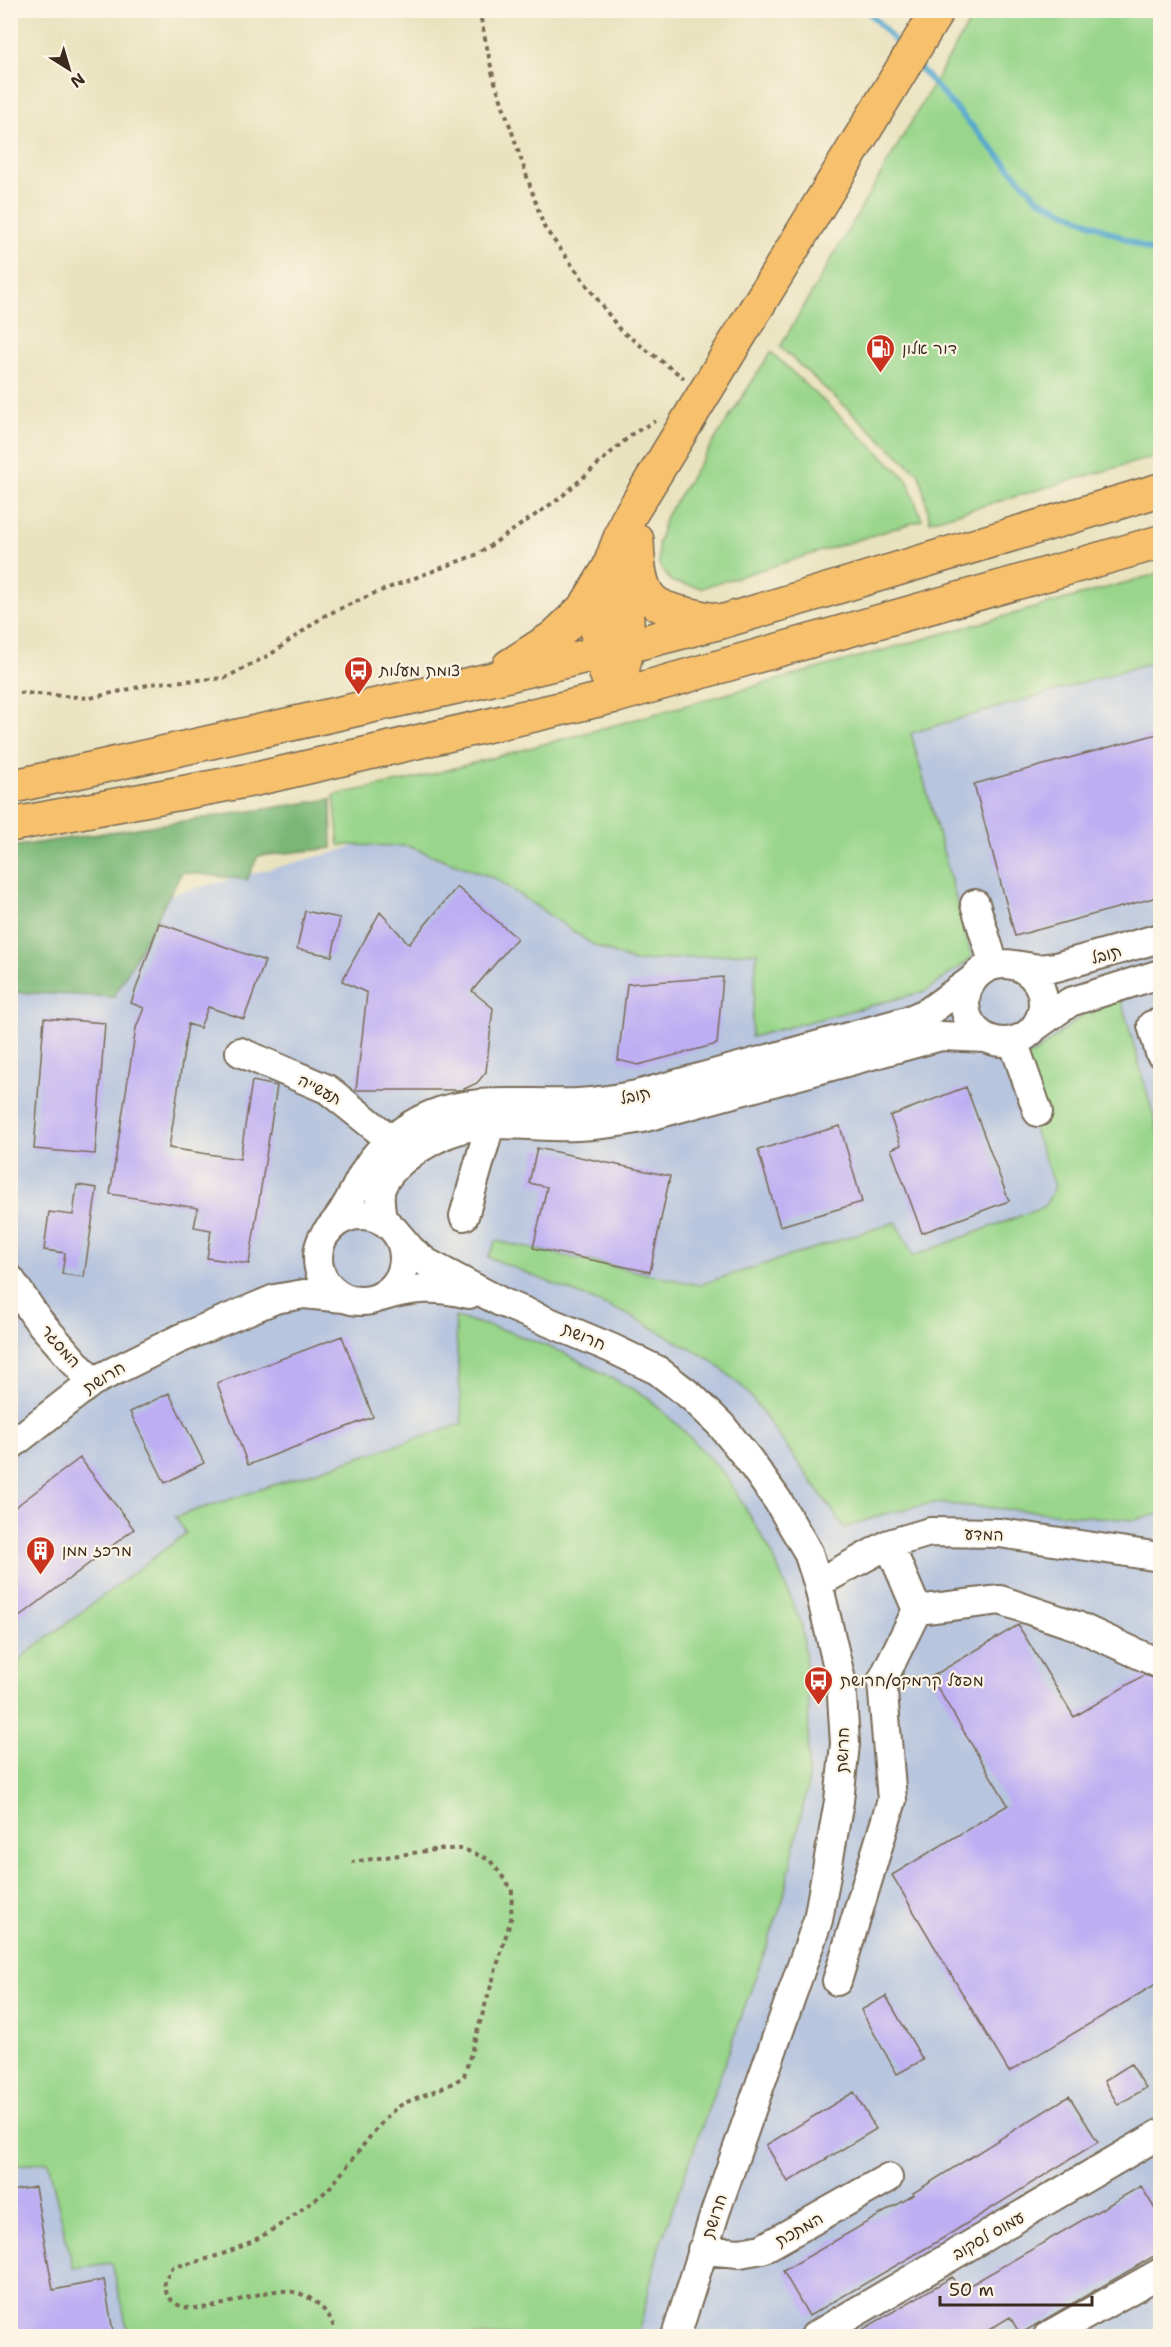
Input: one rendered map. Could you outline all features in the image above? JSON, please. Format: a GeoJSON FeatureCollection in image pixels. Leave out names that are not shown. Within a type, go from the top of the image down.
{"type":"FeatureCollection","features":[{"type":"Feature","properties":{"kind":"main road"},"geometry":{"type":"LineString","coordinates":[[488,680],[554,637],[585,607],[607,571],[627,520],[938,10]]}},
{"type":"Feature","properties":{"kind":"main road"},"geometry":{"type":"LineString","coordinates":[[616,696],[614,649],[637,540],[664,458]]}},
{"type":"Feature","properties":{"kind":"main road"},"geometry":{"type":"LineString","coordinates":[[10,787],[488,680],[721,622],[1161,490]]}},
{"type":"Feature","properties":{"kind":"main road"},"geometry":{"type":"LineString","coordinates":[[637,540],[638,565],[643,587],[654,603],[668,610],[721,622]]}},
{"type":"Feature","properties":{"kind":"main road"},"geometry":{"type":"LineString","coordinates":[[10,825],[256,779],[616,696],[1161,542]]}},
{"type":"Feature","properties":{"kind":"main road"},"geometry":{"type":"LineString","coordinates":[[607,571],[599,611],[614,649]]}},
{"type":"Feature","properties":{"kind":"street"},"geometry":{"type":"LineString","coordinates":[[975,904],[994,970]]}},
{"type":"Feature","properties":{"kind":"street","name":"תובל"},"geometry":{"type":"LineString","coordinates":[[325,1237],[344,1213],[361,1178],[376,1155],[391,1140],[415,1123],[441,1112],[469,1104],[500,1101],[585,1103],[637,1095],[907,1021],[928,1012],[994,970],[1056,967],[1161,938]]}},
{"type":"Feature","properties":{"kind":"street"},"geometry":{"type":"LineString","coordinates":[[1012,1035],[1041,1015],[1043,1002],[1041,990],[1031,975],[994,970],[966,992],[965,1006],[972,1024],[1012,1035],[1070,1002],[1161,974]]}},
{"type":"Feature","properties":{"kind":"street"},"geometry":{"type":"LineString","coordinates":[[1161,1023],[1152,1025],[1161,1053]]}},
{"type":"Feature","properties":{"kind":"street"},"geometry":{"type":"LineString","coordinates":[[1012,1035],[1038,1112]]}},
{"type":"Feature","properties":{"kind":"street","name":"תובל"},"geometry":{"type":"LineString","coordinates":[[388,1225],[380,1205],[381,1188],[406,1157],[449,1133],[473,1126],[576,1126],[615,1123],[642,1118],[941,1036],[1012,1035]]}},
{"type":"Feature","properties":{"kind":"street","name":"תעשייה"},"geometry":{"type":"LineString","coordinates":[[240,1052],[327,1089],[391,1140]]}},
{"type":"Feature","properties":{"kind":"street"},"geometry":{"type":"LineString","coordinates":[[464,1216],[490,1125]]}},
{"type":"Feature","properties":{"kind":"street"},"geometry":{"type":"LineString","coordinates":[[356,1215],[370,1215],[388,1225],[401,1241],[404,1253],[404,1266],[399,1279],[391,1289],[381,1297],[369,1301],[344,1298],[333,1292],[325,1283],[318,1260],[325,1237],[343,1218],[356,1215]]}},
{"type":"Feature","properties":{"kind":"street","name":"חרושת"},"geometry":{"type":"LineString","coordinates":[[388,1225],[411,1250],[427,1263],[501,1302],[657,1370],[692,1397],[721,1425],[778,1501],[808,1552],[818,1583],[841,1680],[845,1744],[839,1802],[818,1920],[702,2250],[676,2337]]}},
{"type":"Feature","properties":{"kind":"street","name":"חרושת"},"geometry":{"type":"LineString","coordinates":[[275,1299],[298,1282],[309,1270],[325,1237]]}},
{"type":"Feature","properties":{"kind":"street","name":"המסגר"},"geometry":{"type":"LineString","coordinates":[[10,1279],[38,1320],[92,1382]]}},
{"type":"Feature","properties":{"kind":"street","name":"חרושת"},"geometry":{"type":"LineString","coordinates":[[381,1297],[405,1289],[425,1287],[465,1293],[501,1302]]}},
{"type":"Feature","properties":{"kind":"street","name":"חרושת"},"geometry":{"type":"LineString","coordinates":[[10,1446],[92,1382],[171,1343],[275,1299],[304,1294],[344,1298]]}},
{"type":"Feature","properties":{"kind":"street","name":"המדע"},"geometry":{"type":"LineString","coordinates":[[818,1583],[889,1544],[930,1532],[999,1533],[1161,1557]]}},
{"type":"Feature","properties":{"kind":"street"},"geometry":{"type":"LineString","coordinates":[[837,1981],[892,1800],[882,1682],[917,1610],[889,1544]]}},
{"type":"Feature","properties":{"kind":"street"},"geometry":{"type":"LineString","coordinates":[[917,1610],[1000,1600],[1077,1626],[1161,1664]]}},
{"type":"Feature","properties":{"kind":"street","name":"עמוס לסקוב"},"geometry":{"type":"LineString","coordinates":[[815,2337],[1161,2134]]}},
{"type":"Feature","properties":{"kind":"street","name":"המתכת"},"geometry":{"type":"LineString","coordinates":[[702,2250],[740,2253],[762,2249],[888,2178]]}},
{"type":"Feature","properties":{"kind":"street"},"geometry":{"type":"LineString","coordinates":[[1048,2337],[1161,2273]]}},
{"type":"Feature","properties":{"kind":"path"},"geometry":{"type":"LineString","coordinates":[[479,10],[494,76],[544,227],[620,330],[705,393]]}},
{"type":"Feature","properties":{"kind":"path"},"geometry":{"type":"LineString","coordinates":[[10,692],[90,698],[157,683],[225,678],[271,654],[324,616],[375,593],[478,554],[560,498],[632,434],[663,417]]}},
{"type":"Feature","properties":{"kind":"path"},"geometry":{"type":"LineString","coordinates":[[334,2337],[334,2327],[329,2314],[310,2298],[297,2293],[274,2291],[202,2308],[182,2307],[168,2295],[164,2281],[172,2267],[199,2262],[239,2249],[280,2226],[328,2190],[396,2108],[452,2085],[464,2076],[511,1919],[512,1889],[489,1859],[463,1849],[440,1849],[352,1862]]}},
{"type":"Feature","properties":{"kind":"shaded area"},"geometry":{"type":"Polygon","coordinates":[[[1160,589],[1160,2336],[11,2336],[10,942],[95,914],[336,852],[1083,611],[1160,589]]]}},
{"type":"Feature","properties":{"kind":"green space"},"geometry":{"type":"Polygon","coordinates":[[[976,11],[1160,11],[1160,455],[930,521],[920,475],[780,347],[976,11]]]}},
{"type":"Feature","properties":{"kind":"green space"},"geometry":{"type":"Polygon","coordinates":[[[771,352],[907,479],[922,520],[702,588],[672,582],[659,565],[658,544],[666,516],[771,352]]]}},
{"type":"Feature","properties":{"kind":"green space"},"geometry":{"type":"Polygon","coordinates":[[[1160,573],[1160,660],[911,733],[972,958],[926,991],[751,1037],[757,952],[634,962],[594,945],[494,878],[407,846],[339,845],[334,795],[414,779],[615,725],[1160,573]]]}},
{"type":"Feature","properties":{"kind":"green space"},"geometry":{"type":"Polygon","coordinates":[[[331,799],[332,848],[258,856],[247,880],[182,872],[114,997],[11,992],[11,847],[331,799]]]}},
{"type":"Feature","properties":{"kind":"green space"},"geometry":{"type":"Polygon","coordinates":[[[1121,999],[1160,1139],[1160,1514],[1134,1520],[934,1503],[884,1514],[845,1528],[746,1390],[711,1360],[631,1316],[488,1257],[496,1241],[699,1285],[896,1222],[913,1256],[1044,1207],[1055,1187],[1010,1064],[1035,1053],[1087,1012],[1121,999]]]}},
{"type":"Feature","properties":{"kind":"green space"},"geometry":{"type":"Polygon","coordinates":[[[455,1317],[507,1331],[564,1353],[646,1396],[682,1429],[727,1477],[772,1553],[802,1626],[809,1692],[808,1784],[783,1900],[659,2247],[638,2336],[129,2336],[112,2263],[73,2268],[48,2162],[11,2166],[11,1680],[22,1657],[186,1533],[175,1517],[462,1424],[455,1317]]]}},
{"type":"Feature","properties":{"kind":"building"},"geometry":{"type":"Polygon","coordinates":[[[1161,733],[1161,896],[1015,936],[974,784],[1161,733]]]}},
{"type":"Feature","properties":{"kind":"building"},"geometry":{"type":"Polygon","coordinates":[[[457,887],[517,938],[472,991],[493,1008],[486,1072],[477,1083],[462,1090],[356,1090],[367,993],[342,981],[380,912],[409,944],[457,887]]]}},
{"type":"Feature","properties":{"kind":"building"},"geometry":{"type":"Polygon","coordinates":[[[305,911],[340,918],[332,956],[297,949],[305,911]]]}},
{"type":"Feature","properties":{"kind":"building"},"geometry":{"type":"Polygon","coordinates":[[[159,923],[265,961],[244,1019],[208,1007],[200,1028],[188,1024],[169,1148],[240,1159],[252,1081],[277,1086],[249,1264],[207,1258],[211,1230],[194,1227],[198,1208],[110,1194],[136,1028],[144,1008],[131,1003],[159,923]]]}},
{"type":"Feature","properties":{"kind":"building"},"geometry":{"type":"Polygon","coordinates":[[[723,977],[717,1044],[638,1065],[618,1060],[627,984],[723,977]]]}},
{"type":"Feature","properties":{"kind":"building"},"geometry":{"type":"Polygon","coordinates":[[[44,1018],[105,1023],[95,1154],[34,1149],[44,1018]]]}},
{"type":"Feature","properties":{"kind":"building"},"geometry":{"type":"Polygon","coordinates":[[[966,1087],[1009,1201],[922,1233],[891,1149],[901,1145],[890,1116],[966,1087]]]}},
{"type":"Feature","properties":{"kind":"building"},"geometry":{"type":"Polygon","coordinates":[[[840,1126],[862,1202],[780,1226],[758,1150],[840,1126]]]}},
{"type":"Feature","properties":{"kind":"building"},"geometry":{"type":"Polygon","coordinates":[[[537,1148],[670,1176],[650,1272],[533,1248],[547,1187],[529,1183],[537,1148]]]}},
{"type":"Feature","properties":{"kind":"building"},"geometry":{"type":"Polygon","coordinates":[[[77,1185],[97,1188],[84,1277],[62,1274],[65,1253],[44,1250],[49,1212],[73,1215],[77,1185]]]}},
{"type":"Feature","properties":{"kind":"building"},"geometry":{"type":"Polygon","coordinates":[[[342,1336],[373,1417],[248,1465],[217,1383],[342,1336]]]}},
{"type":"Feature","properties":{"kind":"building"},"geometry":{"type":"Polygon","coordinates":[[[169,1393],[204,1463],[165,1483],[130,1412],[169,1393]]]}},
{"type":"Feature","properties":{"kind":"building","name":"מרכז ממן"},"geometry":{"type":"Polygon","coordinates":[[[80,1458],[134,1529],[10,1624],[10,1511],[80,1458]]]}},
{"type":"Feature","properties":{"kind":"building"},"geometry":{"type":"Polygon","coordinates":[[[1018,1625],[1074,1717],[1144,1675],[1161,1680],[1161,1981],[1009,2072],[892,1875],[1008,1805],[931,1677],[1018,1625]]]}},
{"type":"Feature","properties":{"kind":"building"},"geometry":{"type":"Polygon","coordinates":[[[886,1996],[923,2060],[897,2074],[861,2010],[886,1996]]]}},
{"type":"Feature","properties":{"kind":"building"},"geometry":{"type":"Polygon","coordinates":[[[1131,2064],[1146,2088],[1118,2105],[1104,2081],[1131,2064]]]}},
{"type":"Feature","properties":{"kind":"building"},"geometry":{"type":"Polygon","coordinates":[[[854,2092],[876,2129],[788,2182],[766,2145],[854,2092]]]}},
{"type":"Feature","properties":{"kind":"building"},"geometry":{"type":"Polygon","coordinates":[[[1069,2096],[1098,2142],[940,2240],[809,2316],[783,2271],[914,2195],[913,2193],[1069,2096]]]}},
{"type":"Feature","properties":{"kind":"building"},"geometry":{"type":"Polygon","coordinates":[[[1141,2186],[1161,2219],[1161,2252],[1020,2334],[1010,2317],[977,2337],[850,2337],[952,2277],[960,2291],[1141,2186]]]}},
{"type":"Feature","properties":{"kind":"building"},"geometry":{"type":"Polygon","coordinates":[[[35,2187],[53,2290],[104,2280],[114,2337],[10,2337],[10,2191],[35,2187]]]}},
{"type":"Feature","properties":{"kind":"waterway"},"geometry":{"type":"LineString","coordinates":[[867,10],[903,50]]}},
{"type":"Feature","properties":{"kind":"waterway"},"geometry":{"type":"LineString","coordinates":[[916,64],[1038,199],[1160,255]]}},
{"type":"Feature","properties":{"kind":"place","name":"דור אלון"},"geometry":{"type":"Point","coordinates":[881,374]}},
{"type":"Feature","properties":{"kind":"place","name":"צומת מעלות"},"geometry":{"type":"Point","coordinates":[358,696]}},
{"type":"Feature","properties":{"kind":"place","name":"מרכז ממן"},"geometry":{"type":"Point","coordinates":[41,1576]}},
{"type":"Feature","properties":{"kind":"place","name":"מפעל קרמקס/חרושת"},"geometry":{"type":"Point","coordinates":[819,1706]}}]}
